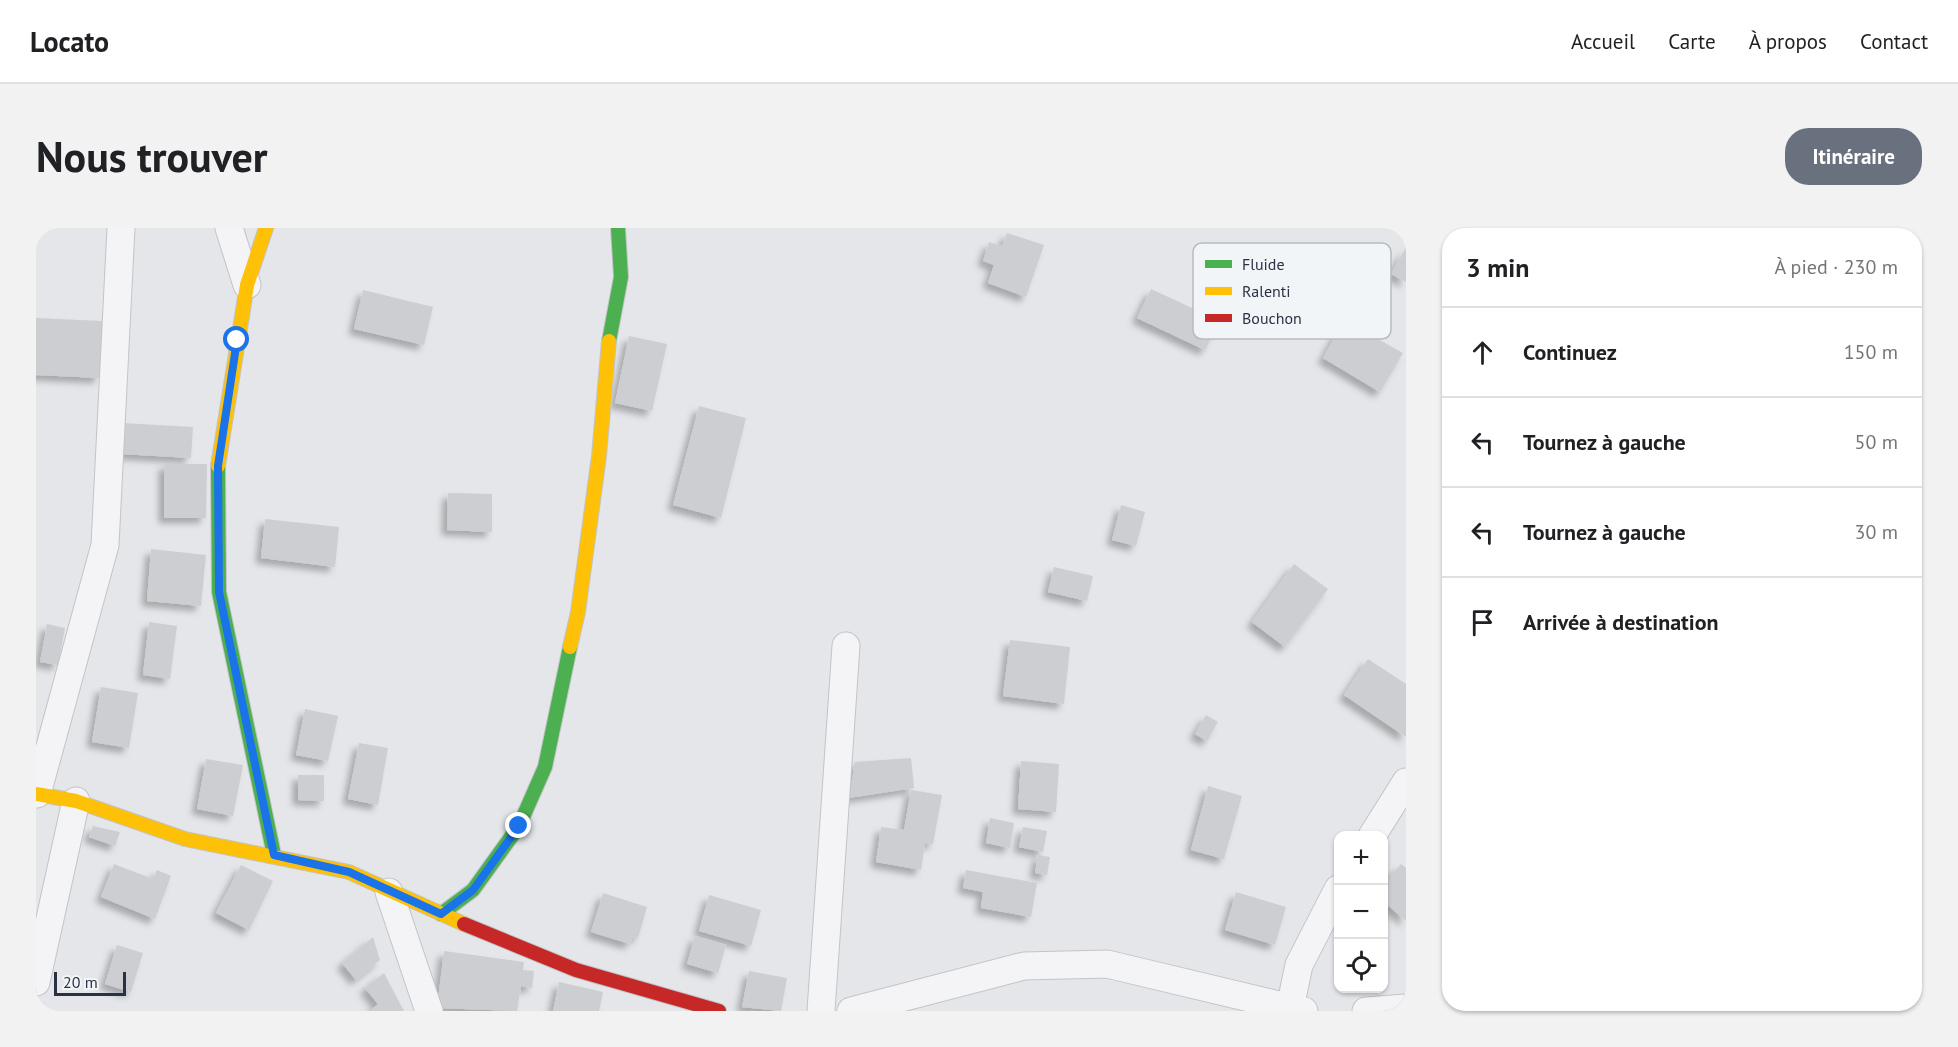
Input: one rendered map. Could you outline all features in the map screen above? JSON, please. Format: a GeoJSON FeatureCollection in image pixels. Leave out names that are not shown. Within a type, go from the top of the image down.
{"type":"FeatureCollection","features":[{"type":"Feature","properties":{"kind":"street"},"geometry":{"type":"LineString","coordinates":[[121,228],[105,544],[36,794],[76,801],[185,839],[274,855],[349,872],[389,892],[576,970],[719,1011]]}},
{"type":"Feature","properties":{"kind":"street"},"geometry":{"type":"LineString","coordinates":[[229,228],[247,285]]}},
{"type":"Feature","properties":{"kind":"street"},"geometry":{"type":"LineString","coordinates":[[266,228],[247,285],[218,466],[219,592],[274,855]]}},
{"type":"Feature","properties":{"kind":"street"},"geometry":{"type":"LineString","coordinates":[[441,914],[473,890],[519,826],[545,767],[578,612],[599,456],[606,356],[621,277],[618,228]]}},
{"type":"Feature","properties":{"kind":"street"},"geometry":{"type":"LineString","coordinates":[[821,1011],[846,646]]}},
{"type":"Feature","properties":{"kind":"street"},"geometry":{"type":"LineString","coordinates":[[1375,831],[1406,782]]}},
{"type":"Feature","properties":{"kind":"street"},"geometry":{"type":"LineString","coordinates":[[36,982],[76,801]]}},
{"type":"Feature","properties":{"kind":"street"},"geometry":{"type":"LineString","coordinates":[[389,892],[429,1011]]}},
{"type":"Feature","properties":{"kind":"street"},"geometry":{"type":"LineString","coordinates":[[851,1011],[1024,966],[1107,964],[1297,1009],[1299,965],[1334,897]]}},
{"type":"Feature","properties":{"kind":"street"},"geometry":{"type":"LineString","coordinates":[[1366,1011],[1406,1008]]}},
{"type":"Feature","properties":{"kind":"building"},"geometry":{"type":"Polygon","coordinates":[[[1007,233],[1044,245],[1026,297],[988,283],[994,265],[983,261],[989,242],[1002,246],[1007,233]]]}},
{"type":"Feature","properties":{"kind":"building"},"geometry":{"type":"Polygon","coordinates":[[[1406,247],[1406,282],[1391,274],[1406,247]]]}},
{"type":"Feature","properties":{"kind":"building"},"geometry":{"type":"Polygon","coordinates":[[[1151,289],[1193,308],[1193,339],[1211,339],[1205,350],[1137,318],[1151,289]]]}},
{"type":"Feature","properties":{"kind":"building"},"geometry":{"type":"Polygon","coordinates":[[[363,290],[433,307],[424,345],[354,329],[363,290]]]}},
{"type":"Feature","properties":{"kind":"building"},"geometry":{"type":"Polygon","coordinates":[[[36,318],[102,321],[100,378],[36,375],[36,318]]]}},
{"type":"Feature","properties":{"kind":"building"},"geometry":{"type":"Polygon","coordinates":[[[629,336],[667,344],[652,411],[615,403],[629,336]]]}},
{"type":"Feature","properties":{"kind":"building"},"geometry":{"type":"Polygon","coordinates":[[[1334,339],[1378,339],[1403,353],[1380,392],[1323,358],[1334,339]]]}},
{"type":"Feature","properties":{"kind":"building"},"geometry":{"type":"Polygon","coordinates":[[[699,406],[746,418],[721,518],[673,505],[699,406]]]}},
{"type":"Feature","properties":{"kind":"building"},"geometry":{"type":"Polygon","coordinates":[[[122,423],[193,427],[191,458],[121,454],[122,423]]]}},
{"type":"Feature","properties":{"kind":"building"},"geometry":{"type":"Polygon","coordinates":[[[164,464],[207,464],[206,518],[164,518],[164,464]]]}},
{"type":"Feature","properties":{"kind":"building"},"geometry":{"type":"Polygon","coordinates":[[[448,493],[492,494],[492,532],[447,530],[448,493]]]}},
{"type":"Feature","properties":{"kind":"building"},"geometry":{"type":"Polygon","coordinates":[[[1121,505],[1145,512],[1136,546],[1112,540],[1121,505]]]}},
{"type":"Feature","properties":{"kind":"building"},"geometry":{"type":"Polygon","coordinates":[[[265,519],[339,527],[335,567],[261,558],[265,519]]]}},
{"type":"Feature","properties":{"kind":"building"},"geometry":{"type":"Polygon","coordinates":[[[151,549],[206,555],[201,606],[147,601],[151,549]]]}},
{"type":"Feature","properties":{"kind":"building"},"geometry":{"type":"Polygon","coordinates":[[[1294,564],[1328,589],[1285,647],[1252,622],[1294,564]]]}},
{"type":"Feature","properties":{"kind":"building"},"geometry":{"type":"Polygon","coordinates":[[[1054,567],[1093,576],[1087,601],[1048,592],[1054,567]]]}},
{"type":"Feature","properties":{"kind":"building"},"geometry":{"type":"Polygon","coordinates":[[[149,622],[177,626],[170,679],[143,675],[149,622]]]}},
{"type":"Feature","properties":{"kind":"building"},"geometry":{"type":"Polygon","coordinates":[[[47,624],[65,628],[58,665],[40,662],[47,624]]]}},
{"type":"Feature","properties":{"kind":"building"},"geometry":{"type":"Polygon","coordinates":[[[1010,640],[1070,647],[1064,704],[1003,696],[1010,640]]]}},
{"type":"Feature","properties":{"kind":"building"},"geometry":{"type":"Polygon","coordinates":[[[1368,659],[1406,684],[1406,737],[1344,695],[1368,659]]]}},
{"type":"Feature","properties":{"kind":"building"},"geometry":{"type":"Polygon","coordinates":[[[101,687],[138,693],[129,748],[92,742],[101,687]]]}},
{"type":"Feature","properties":{"kind":"building"},"geometry":{"type":"Polygon","coordinates":[[[305,709],[338,716],[328,761],[296,755],[305,709]]]}},
{"type":"Feature","properties":{"kind":"building"},"geometry":{"type":"Polygon","coordinates":[[[1206,715],[1218,722],[1207,741],[1195,734],[1206,715]]]}},
{"type":"Feature","properties":{"kind":"building"},"geometry":{"type":"Polygon","coordinates":[[[359,743],[388,748],[378,805],[348,799],[359,743]]]}},
{"type":"Feature","properties":{"kind":"building"},"geometry":{"type":"Polygon","coordinates":[[[911,758],[914,788],[849,798],[855,762],[911,758]]]}},
{"type":"Feature","properties":{"kind":"building"},"geometry":{"type":"Polygon","coordinates":[[[206,759],[243,765],[233,816],[197,809],[206,759]]]}},
{"type":"Feature","properties":{"kind":"building"},"geometry":{"type":"Polygon","coordinates":[[[1021,761],[1059,764],[1056,812],[1018,809],[1021,761]]]}},
{"type":"Feature","properties":{"kind":"building"},"geometry":{"type":"Polygon","coordinates":[[[298,775],[324,775],[324,801],[298,800],[298,775]]]}},
{"type":"Feature","properties":{"kind":"building"},"geometry":{"type":"Polygon","coordinates":[[[1208,786],[1242,796],[1224,859],[1191,850],[1208,786]]]}},
{"type":"Feature","properties":{"kind":"building"},"geometry":{"type":"Polygon","coordinates":[[[911,790],[942,795],[933,844],[925,843],[921,870],[876,862],[881,827],[904,830],[911,790]]]}},
{"type":"Feature","properties":{"kind":"building"},"geometry":{"type":"Polygon","coordinates":[[[990,818],[1014,823],[1010,848],[986,843],[990,818]]]}},
{"type":"Feature","properties":{"kind":"building"},"geometry":{"type":"Polygon","coordinates":[[[93,826],[120,832],[115,846],[89,837],[93,826]]]}},
{"type":"Feature","properties":{"kind":"building"},"geometry":{"type":"Polygon","coordinates":[[[1023,827],[1047,831],[1043,852],[1019,847],[1023,827]]]}},
{"type":"Feature","properties":{"kind":"building"},"geometry":{"type":"Polygon","coordinates":[[[1038,855],[1050,857],[1047,875],[1035,873],[1038,855]]]}},
{"type":"Feature","properties":{"kind":"building"},"geometry":{"type":"Polygon","coordinates":[[[114,864],[153,879],[157,870],[171,876],[155,919],[101,897],[114,864]]]}},
{"type":"Feature","properties":{"kind":"building"},"geometry":{"type":"Polygon","coordinates":[[[1401,864],[1406,868],[1406,921],[1388,905],[1388,879],[1401,864]]]}},
{"type":"Feature","properties":{"kind":"building"},"geometry":{"type":"Polygon","coordinates":[[[241,865],[273,881],[249,930],[216,913],[241,865]]]}},
{"type":"Feature","properties":{"kind":"building"},"geometry":{"type":"Polygon","coordinates":[[[966,870],[1037,883],[1031,917],[981,908],[983,892],[963,888],[966,870]]]}},
{"type":"Feature","properties":{"kind":"building"},"geometry":{"type":"Polygon","coordinates":[[[1236,892],[1286,907],[1275,945],[1225,930],[1236,892]]]}},
{"type":"Feature","properties":{"kind":"building"},"geometry":{"type":"Polygon","coordinates":[[[603,893],[647,907],[638,938],[633,936],[630,944],[591,932],[603,893]]]}},
{"type":"Feature","properties":{"kind":"building"},"geometry":{"type":"Polygon","coordinates":[[[709,895],[761,910],[751,946],[699,931],[709,895]]]}},
{"type":"Feature","properties":{"kind":"building"},"geometry":{"type":"Polygon","coordinates":[[[695,936],[726,945],[718,973],[687,964],[695,936]]]}},
{"type":"Feature","properties":{"kind":"building"},"geometry":{"type":"Polygon","coordinates":[[[373,937],[380,960],[356,980],[342,963],[373,937]]]}},
{"type":"Feature","properties":{"kind":"building"},"geometry":{"type":"Polygon","coordinates":[[[117,945],[143,953],[131,992],[105,984],[117,945]]]}},
{"type":"Feature","properties":{"kind":"building"},"geometry":{"type":"Polygon","coordinates":[[[444,951],[524,962],[523,970],[534,971],[532,988],[521,986],[517,1011],[437,1008],[444,951]]]}},
{"type":"Feature","properties":{"kind":"building"},"geometry":{"type":"Polygon","coordinates":[[[749,971],[787,978],[781,1011],[742,1007],[749,971]]]}},
{"type":"Feature","properties":{"kind":"building"},"geometry":{"type":"Polygon","coordinates":[[[384,973],[404,1011],[370,1011],[378,1004],[365,988],[384,973]]]}},
{"type":"Feature","properties":{"kind":"building"},"geometry":{"type":"Polygon","coordinates":[[[559,982],[603,992],[599,1011],[553,1011],[559,982]]]}},
{"type":"Feature","properties":{"kind":"traffic: fast"},"geometry":{"type":"LineString","coordinates":[[609,341],[621,277],[618,228]]}},
{"type":"Feature","properties":{"kind":"traffic: fast"},"geometry":{"type":"LineString","coordinates":[[218,466],[219,592],[274,855]]}},
{"type":"Feature","properties":{"kind":"traffic: fast"},"geometry":{"type":"LineString","coordinates":[[441,914],[473,890],[519,826],[545,767],[570,647]]}},
{"type":"Feature","properties":{"kind":"traffic: slow"},"geometry":{"type":"LineString","coordinates":[[218,466],[247,285],[266,228]]}},
{"type":"Feature","properties":{"kind":"traffic: slow"},"geometry":{"type":"LineString","coordinates":[[570,647],[578,612],[599,456],[609,341]]}},
{"type":"Feature","properties":{"kind":"traffic: slow"},"geometry":{"type":"LineString","coordinates":[[36,794],[76,801],[185,839],[349,872],[464,924]]}},
{"type":"Feature","properties":{"kind":"traffic: jam"},"geometry":{"type":"LineString","coordinates":[[464,924],[576,970],[719,1011]]}},
{"type":"Feature","properties":{"kind":"route"},"geometry":{"type":"LineString","coordinates":[[237,340],[218,466],[219,592],[274,855],[349,872],[441,914],[473,890],[519,826]]}}]}
